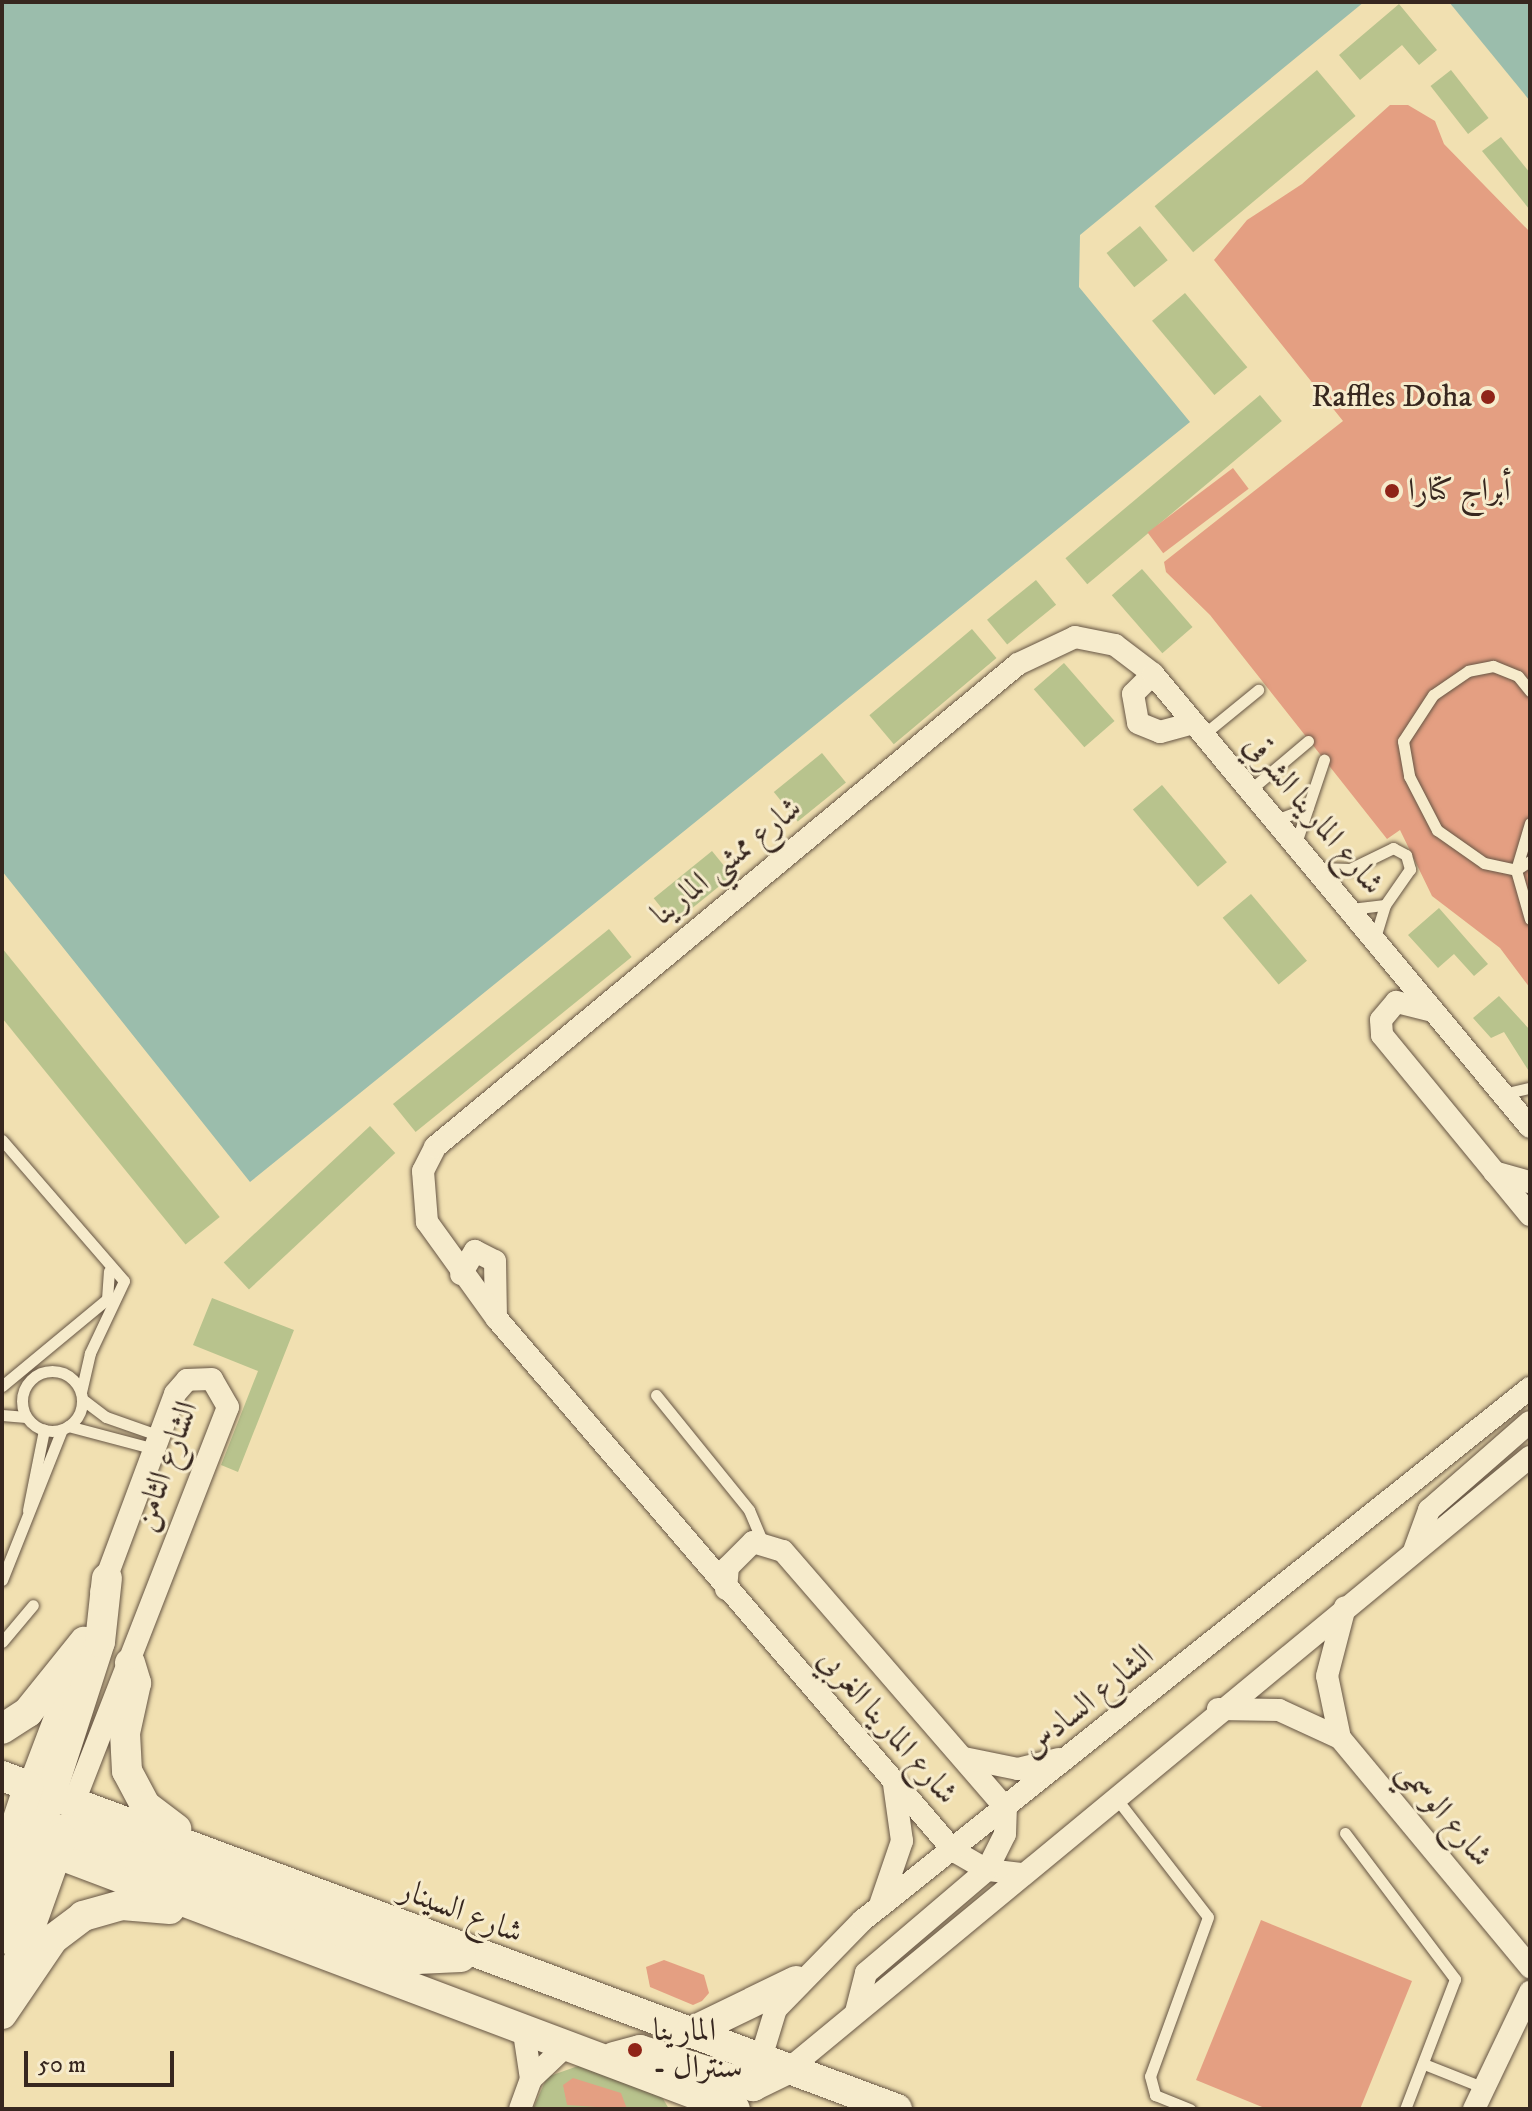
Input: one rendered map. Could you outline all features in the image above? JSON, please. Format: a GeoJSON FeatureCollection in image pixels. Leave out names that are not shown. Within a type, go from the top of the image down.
{"type":"FeatureCollection","features":[{"type":"Feature","properties":{"kind":"street","name":"شارع المارينا الشرقي"},"geometry":{"type":"LineString","coordinates":[[1092,637],[1153,674],[1530,1127]]}},
{"type":"Feature","properties":{"kind":"street","name":"شارع ممشي المارينا"},"geometry":{"type":"LineString","coordinates":[[423,1171],[456,1125],[1018,664],[1058,640],[1092,637]]}},
{"type":"Feature","properties":{"kind":"street"},"geometry":{"type":"LineString","coordinates":[[1153,674],[1133,694],[1138,723],[1160,732],[1199,728]]}},
{"type":"Feature","properties":{"kind":"street","name":"شارع المارينا الشرقي"},"geometry":{"type":"LineString","coordinates":[[1379,943],[1396,1002]]}},
{"type":"Feature","properties":{"kind":"street"},"geometry":{"type":"LineString","coordinates":[[1434,1011],[1396,1002],[1381,1020],[1387,1045],[1530,1215]]}},
{"type":"Feature","properties":{"kind":"street","name":"شارع المارينا الغربي"},"geometry":{"type":"LineString","coordinates":[[423,1171],[427,1222],[461,1274],[726,1589],[953,1850],[987,1870],[1021,1874]]}},
{"type":"Feature","properties":{"kind":"street"},"geometry":{"type":"LineString","coordinates":[[1494,1172],[1530,1182]]}},
{"type":"Feature","properties":{"kind":"street"},"geometry":{"type":"LineString","coordinates":[[461,1274],[475,1251],[495,1261],[497,1319]]}},
{"type":"Feature","properties":{"kind":"street","name":"الشارع الثامن"},"geometry":{"type":"LineString","coordinates":[[2,1867],[34,1817],[130,1663],[228,1407],[225,1390],[204,1376],[187,1380],[157,1442],[84,1642],[34,1817],[2,2005]]}},
{"type":"Feature","properties":{"kind":"street","name":"الشارع السادس"},"geometry":{"type":"LineString","coordinates":[[748,2091],[776,2009],[796,1981],[879,1908],[1527,1387]]}},
{"type":"Feature","properties":{"kind":"street"},"geometry":{"type":"LineString","coordinates":[[1414,1551],[1429,1510],[1530,1422]]}},
{"type":"Feature","properties":{"kind":"street"},"geometry":{"type":"LineString","coordinates":[[34,1817],[189,1905],[609,2059],[748,2091],[790,2068],[1218,1709],[1530,1457]]}},
{"type":"Feature","properties":{"kind":"street"},"geometry":{"type":"LineString","coordinates":[[726,1589],[728,1567],[739,1553],[762,1541]]}},
{"type":"Feature","properties":{"kind":"street","name":"شارع المارينا الغربي"},"geometry":{"type":"LineString","coordinates":[[762,1541],[795,1564],[1006,1808]]}},
{"type":"Feature","properties":{"kind":"street"},"geometry":{"type":"LineString","coordinates":[[687,1543],[739,1553]]}},
{"type":"Feature","properties":{"kind":"street"},"geometry":{"type":"LineString","coordinates":[[2,1939],[34,1817],[100,1642],[107,1578]]}},
{"type":"Feature","properties":{"kind":"street","name":"شارع الوسمي"},"geometry":{"type":"LineString","coordinates":[[1340,1738],[1327,1676],[1345,1606]]}},
{"type":"Feature","properties":{"kind":"street"},"geometry":{"type":"LineString","coordinates":[[2,1729],[28,1712],[84,1642]]}},
{"type":"Feature","properties":{"kind":"street"},"geometry":{"type":"LineString","coordinates":[[130,1663],[136,1683],[124,1747],[130,1784],[156,1816],[207,1850]]}},
{"type":"Feature","properties":{"kind":"street","name":"شارع الوسمي"},"geometry":{"type":"LineString","coordinates":[[1218,1709],[1279,1710],[1340,1738],[1530,1967]]}},
{"type":"Feature","properties":{"kind":"street"},"geometry":{"type":"LineString","coordinates":[[964,1758],[1018,1769],[1075,1753]]}},
{"type":"Feature","properties":{"kind":"street"},"geometry":{"type":"LineString","coordinates":[[879,1908],[902,1841],[894,1783]]}},
{"type":"Feature","properties":{"kind":"street"},"geometry":{"type":"LineString","coordinates":[[856,2012],[866,1973],[987,1870],[1001,1847],[1006,1808]]}},
{"type":"Feature","properties":{"kind":"street"},"geometry":{"type":"LineString","coordinates":[[34,1817],[417,1959],[471,1956]]}},
{"type":"Feature","properties":{"kind":"street","name":"شارع السينار"},"geometry":{"type":"LineString","coordinates":[[34,1817],[207,1850],[471,1956],[689,2033],[748,2091]]}},
{"type":"Feature","properties":{"kind":"street"},"geometry":{"type":"LineString","coordinates":[[2,2014],[53,1939],[83,1916],[122,1905],[189,1905]]}},
{"type":"Feature","properties":{"kind":"street"},"geometry":{"type":"LineString","coordinates":[[689,2033],[796,1981]]}},
{"type":"Feature","properties":{"kind":"street"},"geometry":{"type":"LineString","coordinates":[[1474,2109],[1530,1992]]}},
{"type":"Feature","properties":{"kind":"street"},"geometry":{"type":"LineString","coordinates":[[523,2026],[531,2079]]}},
{"type":"Feature","properties":{"kind":"street"},"geometry":{"type":"LineString","coordinates":[[520,2109],[531,2079],[569,2043]]}},
{"type":"Feature","properties":{"kind":"street"},"geometry":{"type":"LineString","coordinates":[[790,2068],[897,2109]]}},
{"type":"Feature","properties":{"kind":"lane"},"geometry":{"type":"LineString","coordinates":[[1530,691],[1518,676],[1493,666],[1468,671],[1433,695],[1403,741],[1409,776],[1437,830],[1484,863],[1516,870],[1530,861]]}},
{"type":"Feature","properties":{"kind":"lane"},"geometry":{"type":"LineString","coordinates":[[1199,728],[1258,690]]}},
{"type":"Feature","properties":{"kind":"lane"},"geometry":{"type":"LineString","coordinates":[[1250,790],[1308,741]]}},
{"type":"Feature","properties":{"kind":"lane"},"geometry":{"type":"LineString","coordinates":[[1296,843],[1324,760]]}},
{"type":"Feature","properties":{"kind":"lane"},"geometry":{"type":"LineString","coordinates":[[1276,820],[1308,807]]}},
{"type":"Feature","properties":{"kind":"lane"},"geometry":{"type":"LineString","coordinates":[[1530,823],[1516,870],[1530,919]]}},
{"type":"Feature","properties":{"kind":"lane"},"geometry":{"type":"LineString","coordinates":[[1314,865],[1339,871],[1386,850],[1404,846],[1410,869],[1385,905],[1379,943]]}},
{"type":"Feature","properties":{"kind":"lane"},"geometry":{"type":"LineString","coordinates":[[1351,909],[1385,905]]}},
{"type":"Feature","properties":{"kind":"lane"},"geometry":{"type":"LineString","coordinates":[[1503,1094],[1530,1088]]}},
{"type":"Feature","properties":{"kind":"lane"},"geometry":{"type":"LineString","coordinates":[[2,1140],[125,1287],[90,1353],[81,1396],[28,1510],[2,1580]]}},
{"type":"Feature","properties":{"kind":"lane"},"geometry":{"type":"LineString","coordinates":[[2,1388],[107,1299],[109,1271]]}},
{"type":"Feature","properties":{"kind":"lane"},"geometry":{"type":"LineString","coordinates":[[2,1388],[56,1370],[106,1417],[157,1442]]}},
{"type":"Feature","properties":{"kind":"lane"},"geometry":{"type":"LineString","coordinates":[[26,1417],[21,1397],[32,1378]]}},
{"type":"Feature","properties":{"kind":"lane"},"geometry":{"type":"LineString","coordinates":[[656,1395],[749,1510],[762,1541]]}},
{"type":"Feature","properties":{"kind":"lane"},"geometry":{"type":"LineString","coordinates":[[2,1415],[26,1417],[44,1430],[65,1427],[157,1442]]}},
{"type":"Feature","properties":{"kind":"lane"},"geometry":{"type":"LineString","coordinates":[[28,1510],[44,1430]]}},
{"type":"Feature","properties":{"kind":"lane"},"geometry":{"type":"LineString","coordinates":[[2,1642],[33,1605]]}},
{"type":"Feature","properties":{"kind":"lane"},"geometry":{"type":"LineString","coordinates":[[1114,1796],[1208,1917],[1150,2076],[1155,2095],[1190,2109]]}},
{"type":"Feature","properties":{"kind":"lane"},"geometry":{"type":"LineString","coordinates":[[1345,1833],[1451,1966],[1453,1997],[1405,2109]]}},
{"type":"Feature","properties":{"kind":"lane"},"geometry":{"type":"LineString","coordinates":[[1424,2064],[1482,2087]]}},
{"type":"Feature","properties":{"kind":"green space"},"geometry":{"type":"Polygon","coordinates":[[[1399,4],[1437,50],[1419,65],[1402,45],[1360,80],[1339,55],[1399,4]]]}},
{"type":"Feature","properties":{"kind":"green space"},"geometry":{"type":"Polygon","coordinates":[[[1317,70],[1356,116],[1193,252],[1155,206],[1317,70]]]}},
{"type":"Feature","properties":{"kind":"green space"},"geometry":{"type":"Polygon","coordinates":[[[1451,70],[1489,118],[1468,134],[1431,86],[1451,70]]]}},
{"type":"Feature","properties":{"kind":"green space"},"geometry":{"type":"Polygon","coordinates":[[[1501,137],[1530,173],[1530,210],[1482,151],[1501,137]]]}},
{"type":"Feature","properties":{"kind":"green space"},"geometry":{"type":"Polygon","coordinates":[[[1140,226],[1168,260],[1134,287],[1107,253],[1140,226]]]}},
{"type":"Feature","properties":{"kind":"green space"},"geometry":{"type":"Polygon","coordinates":[[[1185,293],[1247,367],[1214,395],[1152,321],[1185,293]]]}},
{"type":"Feature","properties":{"kind":"green space"},"geometry":{"type":"Polygon","coordinates":[[[1260,395],[1282,421],[1087,584],[1065,558],[1260,395]]]}},
{"type":"Feature","properties":{"kind":"green space"},"geometry":{"type":"Polygon","coordinates":[[[1142,569],[1193,627],[1162,653],[1112,595],[1142,569]]]}},
{"type":"Feature","properties":{"kind":"green space"},"geometry":{"type":"Polygon","coordinates":[[[1036,580],[1056,605],[1007,645],[987,620],[1036,580]]]}},
{"type":"Feature","properties":{"kind":"green space"},"geometry":{"type":"Polygon","coordinates":[[[972,629],[996,658],[894,744],[869,715],[972,629]]]}},
{"type":"Feature","properties":{"kind":"green space"},"geometry":{"type":"Polygon","coordinates":[[[1064,663],[1115,721],[1084,747],[1034,689],[1064,663]]]}},
{"type":"Feature","properties":{"kind":"green space"},"geometry":{"type":"Polygon","coordinates":[[[822,753],[846,783],[798,822],[774,792],[822,753]]]}},
{"type":"Feature","properties":{"kind":"green space"},"geometry":{"type":"Polygon","coordinates":[[[1162,785],[1227,862],[1198,887],[1133,809],[1162,785]]]}},
{"type":"Feature","properties":{"kind":"green space"},"geometry":{"type":"Polygon","coordinates":[[[712,851],[732,876],[674,923],[654,898],[712,851]]]}},
{"type":"Feature","properties":{"kind":"green space"},"geometry":{"type":"Polygon","coordinates":[[[1251,894],[1307,961],[1279,984],[1223,918],[1251,894]]]}},
{"type":"Feature","properties":{"kind":"green space"},"geometry":{"type":"Polygon","coordinates":[[[1439,908],[1488,964],[1474,976],[1454,954],[1438,968],[1408,935],[1439,908]]]}},
{"type":"Feature","properties":{"kind":"green space"},"geometry":{"type":"Polygon","coordinates":[[[609,929],[632,957],[416,1132],[393,1104],[609,929]]]}},
{"type":"Feature","properties":{"kind":"green space"},"geometry":{"type":"Polygon","coordinates":[[[2,948],[220,1217],[186,1245],[2,1018],[2,948]]]}},
{"type":"Feature","properties":{"kind":"green space"},"geometry":{"type":"Polygon","coordinates":[[[1499,996],[1530,1030],[1530,1073],[1504,1032],[1491,1038],[1473,1018],[1499,996]]]}},
{"type":"Feature","properties":{"kind":"green space"},"geometry":{"type":"Polygon","coordinates":[[[370,1126],[395,1153],[249,1289],[224,1262],[370,1126]]]}},
{"type":"Feature","properties":{"kind":"green space"},"geometry":{"type":"Polygon","coordinates":[[[212,1298],[294,1330],[238,1472],[221,1465],[258,1371],[193,1345],[212,1298]]]}},
{"type":"Feature","properties":{"kind":"green space"},"geometry":{"type":"Polygon","coordinates":[[[578,2066],[662,2097],[669,2109],[533,2109],[547,2077],[578,2066]]]}},
{"type":"Feature","properties":{"kind":"shaded area"},"geometry":{"type":"Polygon","coordinates":[[[2,2],[1364,2],[1080,235],[1079,287],[1190,422],[250,1182],[2,871],[2,2]]]}},
{"type":"Feature","properties":{"kind":"shaded area"},"geometry":{"type":"Polygon","coordinates":[[[1449,2],[1530,2],[1530,101],[1449,2]]]}},
{"type":"Feature","properties":{"kind":"building","name":"أبراج كتارا"},"geometry":{"type":"Polygon","coordinates":[[[1390,105],[1408,105],[1435,121],[1444,144],[1530,232],[1530,988],[1500,948],[1432,896],[1400,830],[1387,839],[1210,615],[1166,572],[1164,562],[1343,421],[1214,260],[1247,220],[1302,184],[1390,105]]]}},
{"type":"Feature","properties":{"kind":"building"},"geometry":{"type":"Polygon","coordinates":[[[1233,468],[1249,489],[1163,553],[1148,532],[1233,468]]]}},
{"type":"Feature","properties":{"kind":"building"},"geometry":{"type":"Polygon","coordinates":[[[1261,1920],[1412,1981],[1360,2109],[1267,2109],[1196,2080],[1261,1920]]]}},
{"type":"Feature","properties":{"kind":"building"},"geometry":{"type":"Polygon","coordinates":[[[664,1960],[704,1975],[709,1993],[702,2001],[693,2005],[650,1987],[646,1967],[664,1960]]]}},
{"type":"Feature","properties":{"kind":"building"},"geometry":{"type":"Polygon","coordinates":[[[573,2078],[621,2093],[627,2109],[567,2105],[563,2085],[573,2078]]]}},
{"type":"Feature","properties":{"kind":"place","name":"Raffles Doha"},"geometry":{"type":"Point","coordinates":[1488,397]}},
{"type":"Feature","properties":{"kind":"place","name":"أبراج كتارا"},"geometry":{"type":"Point","coordinates":[1392,491]}},
{"type":"Feature","properties":{"kind":"place","name":"المارينا - سنترال"},"geometry":{"type":"Point","coordinates":[635,2050]}}]}
